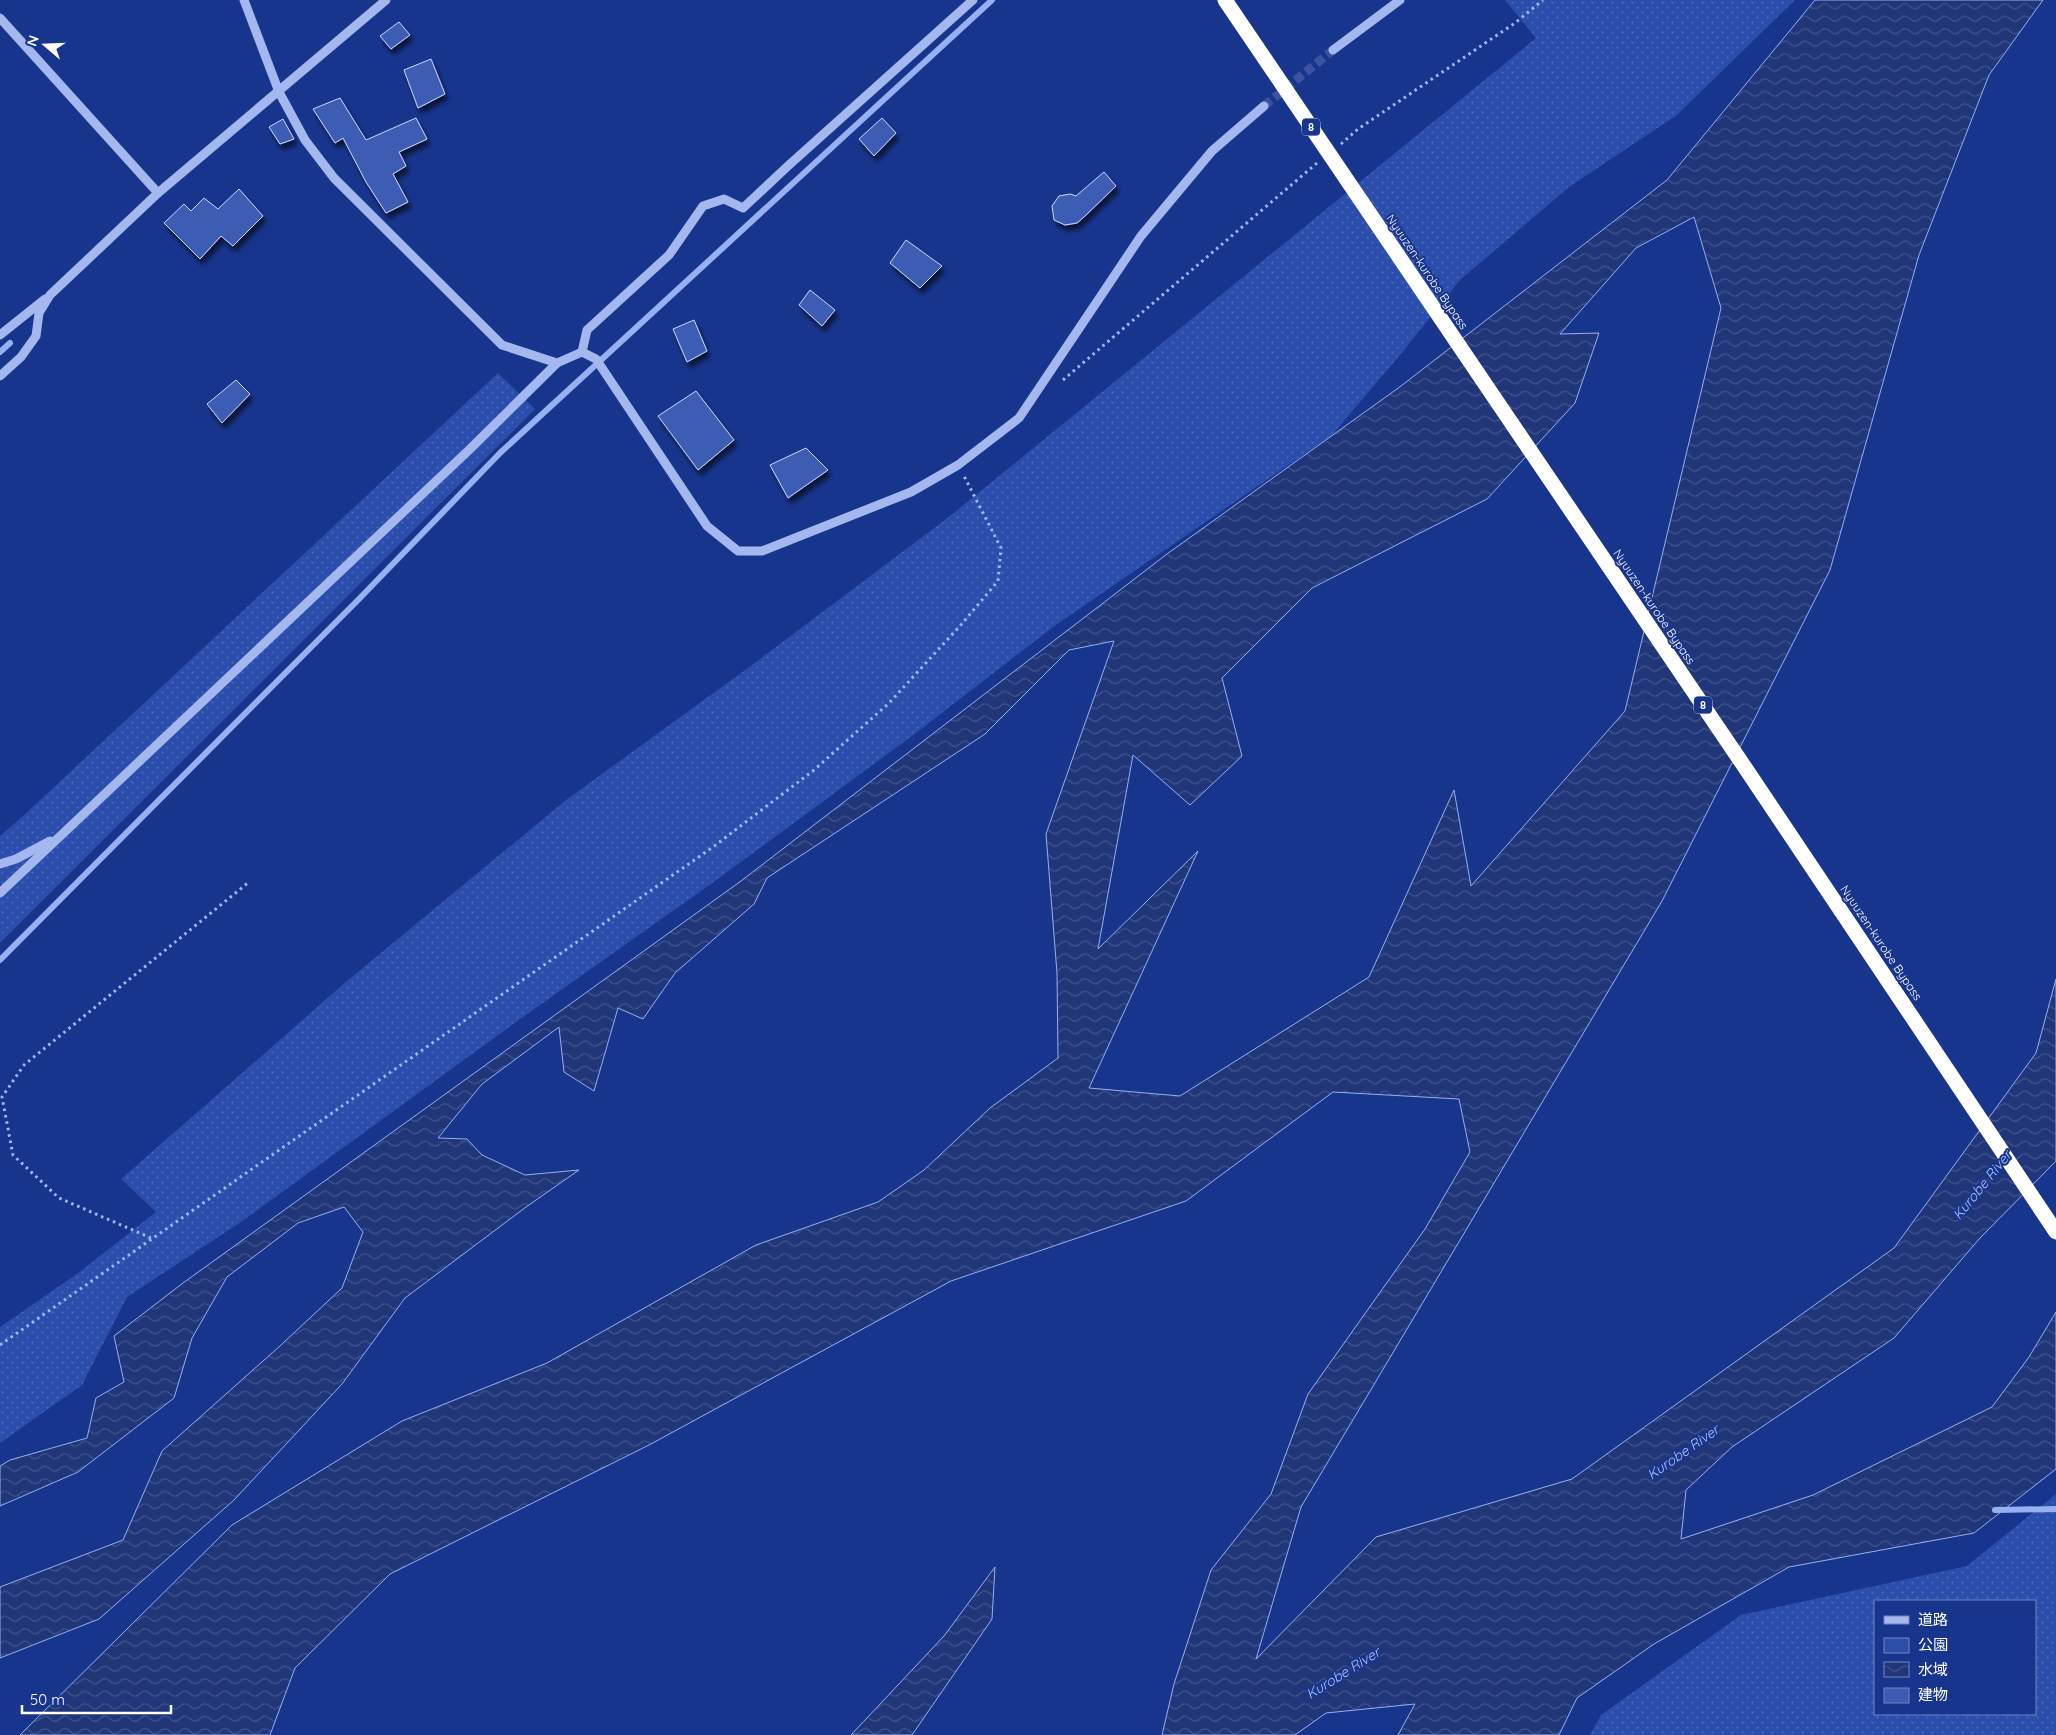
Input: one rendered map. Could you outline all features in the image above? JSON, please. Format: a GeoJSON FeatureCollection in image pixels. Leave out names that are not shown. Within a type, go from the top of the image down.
{"type":"FeatureCollection","features":[{"type":"Feature","properties":{"kind":"highway","name":"Nyuuzen-kurobe Bypass"},"geometry":{"type":"LineString","coordinates":[[1225,0],[1746,769],[2056,1232]]}},
{"type":"Feature","properties":{"kind":"street"},"geometry":{"type":"LineString","coordinates":[[244,0],[278,92],[305,140],[334,178],[502,345],[557,363]]}},
{"type":"Feature","properties":{"kind":"street"},"geometry":{"type":"LineString","coordinates":[[0,334],[50,295],[158,193],[386,0]]}},
{"type":"Feature","properties":{"kind":"street"},"geometry":{"type":"LineString","coordinates":[[582,352],[587,330],[669,255],[703,206],[724,199],[743,208],[973,0]]}},
{"type":"Feature","properties":{"kind":"street"},"geometry":{"type":"LineString","coordinates":[[1333,50],[1400,0]]}},
{"type":"Feature","properties":{"kind":"street"},"geometry":{"type":"LineString","coordinates":[[0,18],[158,193]]}},
{"type":"Feature","properties":{"kind":"street"},"geometry":{"type":"LineString","coordinates":[[0,893],[470,449],[557,363],[582,352],[596,358],[707,526],[738,551],[762,551],[911,492],[958,465],[1019,418],[1141,236],[1212,151],[1264,106]]}},
{"type":"Feature","properties":{"kind":"street"},"geometry":{"type":"LineString","coordinates":[[0,376],[22,357],[36,336],[39,314],[50,295]]}},
{"type":"Feature","properties":{"kind":"street"},"geometry":{"type":"LineString","coordinates":[[0,864],[16,859],[61,835]]}},
{"type":"Feature","properties":{"kind":"path"},"geometry":{"type":"LineString","coordinates":[[1335,148],[1358,129],[1514,23],[1543,0]]}},
{"type":"Feature","properties":{"kind":"path"},"geometry":{"type":"LineString","coordinates":[[1056,386],[1320,161]]}},
{"type":"Feature","properties":{"kind":"path"},"geometry":{"type":"LineString","coordinates":[[0,1344],[713,846],[814,770],[889,703],[998,582],[1001,548],[958,465]]}},
{"type":"Feature","properties":{"kind":"path"},"geometry":{"type":"LineString","coordinates":[[152,1238],[58,1198],[13,1155],[2,1097],[24,1065],[249,882]]}},
{"type":"Feature","properties":{"kind":"green space"},"geometry":{"type":"Polygon","coordinates":[[[1505,0],[1795,0],[1677,115],[1569,187],[1460,280],[1332,435],[1053,627],[916,733],[715,881],[523,1017],[241,1222],[127,1297],[82,1385],[0,1443],[0,1327],[77,1274],[156,1212],[121,1179],[347,981],[566,800],[748,668],[950,516],[1536,38],[1505,0]]]}},
{"type":"Feature","properties":{"kind":"green space"},"geometry":{"type":"Polygon","coordinates":[[[498,373],[535,409],[0,943],[0,836],[498,373]]]}},
{"type":"Feature","properties":{"kind":"green space"},"geometry":{"type":"Polygon","coordinates":[[[2056,1494],[2056,1735],[1590,1735],[1601,1715],[1741,1615],[1967,1566],[2056,1494]]]}},
{"type":"Feature","properties":{"kind":"water","name":"Kurobe River"},"geometry":{"type":"Polygon","coordinates":[[[1815,0],[2043,0],[1989,75],[1919,255],[1830,570],[1662,901],[1301,1507],[1256,1659],[1376,1537],[1572,1479],[1894,1248],[2036,1053],[2056,979],[2056,1161],[1980,1238],[1894,1338],[1732,1447],[1686,1490],[1681,1539],[1813,1495],[1992,1407],[2029,1357],[2056,1312],[2056,1469],[1974,1533],[1789,1567],[1654,1644],[1577,1698],[1559,1735],[1398,1735],[1415,1704],[1326,1713],[1295,1735],[1162,1735],[1174,1684],[1211,1570],[1271,1494],[1308,1394],[1425,1229],[1470,1152],[1459,1099],[1333,1092],[1186,1201],[951,1281],[649,1445],[390,1574],[295,1668],[270,1735],[20,1735],[232,1525],[402,1421],[547,1363],[756,1245],[878,1202],[924,1170],[990,1108],[1058,1058],[1057,973],[1046,834],[1114,641],[1069,650],[985,734],[767,878],[754,904],[675,973],[643,1019],[618,1008],[594,1091],[564,1072],[559,1027],[482,1084],[438,1138],[467,1139],[482,1155],[525,1175],[579,1170],[526,1207],[405,1298],[342,1384],[234,1500],[99,1619],[0,1658],[0,1587],[123,1540],[162,1451],[342,1288],[363,1232],[344,1207],[298,1223],[227,1277],[192,1338],[174,1398],[78,1472],[0,1506],[0,1466],[10,1460],[87,1438],[96,1398],[124,1382],[114,1336],[183,1283],[741,881],[1167,554],[1401,386],[1667,180],[1815,0]],[[1694,217],[1636,248],[1560,334],[1599,333],[1575,403],[1487,499],[1312,588],[1222,678],[1242,756],[1190,805],[1133,755],[1098,949],[1198,851],[1089,1088],[1180,1096],[1369,977],[1454,790],[1471,886],[1625,711],[1721,308],[1694,217]]]}},
{"type":"Feature","properties":{"kind":"water"},"geometry":{"type":"Polygon","coordinates":[[[995,1567],[992,1619],[912,1735],[851,1735],[944,1636],[995,1567]]]}},
{"type":"Feature","properties":{"kind":"building"},"geometry":{"type":"Polygon","coordinates":[[[399,22],[410,35],[391,49],[380,36],[399,22]]]}},
{"type":"Feature","properties":{"kind":"building"},"geometry":{"type":"Polygon","coordinates":[[[431,59],[445,94],[418,108],[404,70],[431,59]]]}},
{"type":"Feature","properties":{"kind":"building"},"geometry":{"type":"Polygon","coordinates":[[[340,98],[366,140],[416,118],[427,139],[399,152],[406,166],[393,174],[408,202],[386,213],[366,182],[343,138],[335,143],[313,109],[340,98]]]}},
{"type":"Feature","properties":{"kind":"building"},"geometry":{"type":"Polygon","coordinates":[[[882,118],[896,133],[874,156],[859,139],[882,118]]]}},
{"type":"Feature","properties":{"kind":"building"},"geometry":{"type":"Polygon","coordinates":[[[283,119],[294,139],[280,144],[269,127],[283,119]]]}},
{"type":"Feature","properties":{"kind":"building"},"geometry":{"type":"Polygon","coordinates":[[[1104,172],[1116,186],[1084,217],[1077,223],[1065,225],[1054,220],[1052,206],[1059,196],[1070,194],[1076,196],[1104,172]]]}},
{"type":"Feature","properties":{"kind":"building"},"geometry":{"type":"Polygon","coordinates":[[[239,189],[263,216],[233,246],[221,236],[200,259],[164,223],[184,204],[191,211],[204,198],[218,209],[239,189]]]}},
{"type":"Feature","properties":{"kind":"building"},"geometry":{"type":"Polygon","coordinates":[[[906,240],[942,266],[920,288],[890,263],[906,240]]]}},
{"type":"Feature","properties":{"kind":"building"},"geometry":{"type":"Polygon","coordinates":[[[810,290],[835,310],[822,326],[799,305],[810,290]]]}},
{"type":"Feature","properties":{"kind":"building"},"geometry":{"type":"Polygon","coordinates":[[[694,320],[707,351],[687,362],[673,329],[694,320]]]}},
{"type":"Feature","properties":{"kind":"building"},"geometry":{"type":"Polygon","coordinates":[[[236,380],[250,394],[222,423],[207,404],[236,380]]]}},
{"type":"Feature","properties":{"kind":"building"},"geometry":{"type":"Polygon","coordinates":[[[696,391],[734,440],[698,470],[658,416],[696,391]]]}},
{"type":"Feature","properties":{"kind":"building"},"geometry":{"type":"Polygon","coordinates":[[[806,448],[828,470],[788,498],[770,465],[806,448]]]}},
{"type":"Feature","properties":{"kind":"waterway"},"geometry":{"type":"LineString","coordinates":[[0,960],[359,599],[500,453],[992,0]]}},
{"type":"Feature","properties":{"kind":"waterway"},"geometry":{"type":"LineString","coordinates":[[0,352],[10,343]]}},
{"type":"Feature","properties":{"kind":"waterway"},"geometry":{"type":"LineString","coordinates":[[1995,1510],[2056,1509]]}},
{"type":"Feature","properties":{"kind":"tunnel"},"geometry":{"type":"LineString","coordinates":[[1264,106],[1333,50]]}}]}
